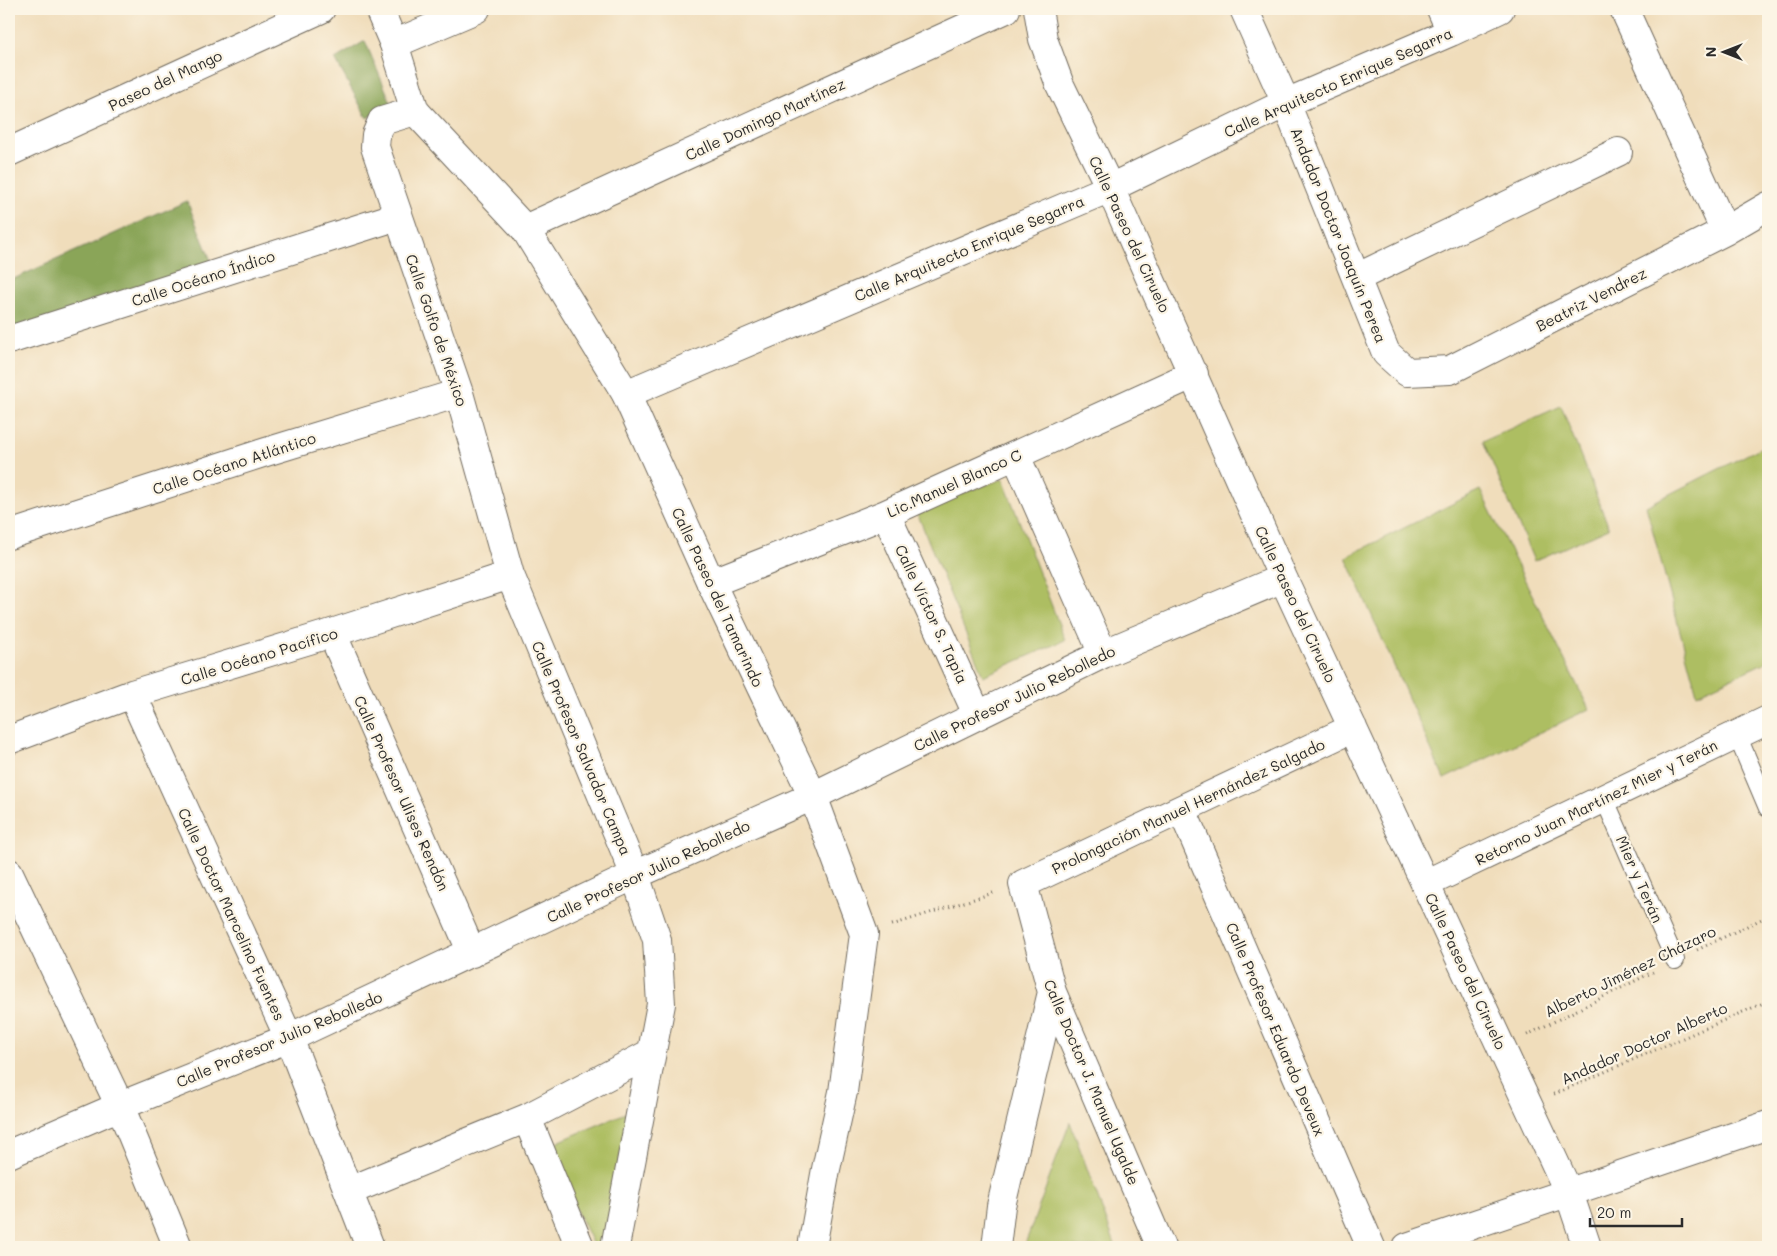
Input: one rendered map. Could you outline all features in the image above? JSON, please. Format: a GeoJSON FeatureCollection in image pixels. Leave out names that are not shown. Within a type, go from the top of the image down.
{"type":"FeatureCollection","features":[{"type":"Feature","properties":{"kind":"street","name":"Paseo del Mango"},"geometry":{"type":"LineString","coordinates":[[9,152],[321,9]]}},
{"type":"Feature","properties":{"kind":"street","name":"Calle Paseo del Tamarindo"},"geometry":{"type":"LineString","coordinates":[[379,9],[394,44],[415,111],[525,229],[626,394],[711,583],[813,796],[864,934],[844,1092],[826,1169],[812,1247]]}},
{"type":"Feature","properties":{"kind":"street"},"geometry":{"type":"LineString","coordinates":[[394,44],[476,9]]}},
{"type":"Feature","properties":{"kind":"street","name":"Calle Domingo Martínez"},"geometry":{"type":"LineString","coordinates":[[525,229],[1006,9]]}},
{"type":"Feature","properties":{"kind":"street","name":"Calle Paseo del Ciruelo"},"geometry":{"type":"LineString","coordinates":[[1038,9],[1043,39],[1060,85],[1110,188],[1283,578],[1569,1193],[1587,1247]]}},
{"type":"Feature","properties":{"kind":"street","name":"Andador Doctor Joaquín Perea"},"geometry":{"type":"LineString","coordinates":[[1244,9],[1286,102],[1386,353],[1407,372]]}},
{"type":"Feature","properties":{"kind":"street","name":"Calle Arquitecto Enrique Segarra"},"geometry":{"type":"LineString","coordinates":[[626,394],[1110,188],[1446,21],[1500,9]]}},
{"type":"Feature","properties":{"kind":"street"},"geometry":{"type":"LineString","coordinates":[[1624,9],[1725,231]]}},
{"type":"Feature","properties":{"kind":"street","name":"Calle Golfo de México"},"geometry":{"type":"LineString","coordinates":[[415,111],[382,121],[376,135],[375,147],[459,393],[510,575]]}},
{"type":"Feature","properties":{"kind":"street"},"geometry":{"type":"LineString","coordinates":[[1356,278],[1618,152]]}},
{"type":"Feature","properties":{"kind":"street","name":"Beatriz Vendrez"},"geometry":{"type":"LineString","coordinates":[[1407,372],[1450,370],[1725,231],[1768,206]]}},
{"type":"Feature","properties":{"kind":"street","name":"Calle Océano Índico"},"geometry":{"type":"LineString","coordinates":[[9,340],[398,216]]}},
{"type":"Feature","properties":{"kind":"street","name":"Lic.Manuel Blanco C"},"geometry":{"type":"LineString","coordinates":[[711,583],[886,514],[1194,374]]}},
{"type":"Feature","properties":{"kind":"street","name":"Calle Océano Atlántico"},"geometry":{"type":"LineString","coordinates":[[9,535],[266,452],[459,393]]}},
{"type":"Feature","properties":{"kind":"street"},"geometry":{"type":"LineString","coordinates":[[1016,456],[1102,654]]}},
{"type":"Feature","properties":{"kind":"street","name":"Calle Víctor S. Tapia"},"geometry":{"type":"LineString","coordinates":[[886,514],[977,714]]}},
{"type":"Feature","properties":{"kind":"street","name":"Calle Océano Pacífico"},"geometry":{"type":"LineString","coordinates":[[9,740],[132,694],[332,634],[510,575]]}},
{"type":"Feature","properties":{"kind":"street","name":"Calle Profesor Salvador Campa"},"geometry":{"type":"LineString","coordinates":[[510,575],[635,875],[657,940],[661,1004],[650,1053],[615,1247]]}},
{"type":"Feature","properties":{"kind":"street","name":"Calle Profesor Julio Rebolledo"},"geometry":{"type":"LineString","coordinates":[[9,1154],[120,1106],[289,1038],[635,875],[813,796],[1102,654],[1283,578]]}},
{"type":"Feature","properties":{"kind":"street","name":"Calle Profesor Ulises Rendón"},"geometry":{"type":"LineString","coordinates":[[332,634],[472,953]]}},
{"type":"Feature","properties":{"kind":"street","name":"Calle Doctor Marcelino Fuentes"},"geometry":{"type":"LineString","coordinates":[[132,694],[289,1038],[370,1247]]}},
{"type":"Feature","properties":{"kind":"street","name":"Retorno Juan Martínez Mier y Terán"},"geometry":{"type":"LineString","coordinates":[[1425,884],[1768,720]]}},
{"type":"Feature","properties":{"kind":"street","name":"Prolongación Manuel Hernández Salgado"},"geometry":{"type":"LineString","coordinates":[[1023,884],[1354,728]]}},
{"type":"Feature","properties":{"kind":"street","name":"Calle Profesor Eduardo Deveux"},"geometry":{"type":"LineString","coordinates":[[1182,810],[1371,1247]]}},
{"type":"Feature","properties":{"kind":"street"},"geometry":{"type":"LineString","coordinates":[[9,873],[120,1106],[178,1247]]}},
{"type":"Feature","properties":{"kind":"street","name":"Calle Doctor J. Manuel Ugalde"},"geometry":{"type":"LineString","coordinates":[[1023,884],[1052,992],[1161,1247]]}},
{"type":"Feature","properties":{"kind":"street"},"geometry":{"type":"LineString","coordinates":[[996,1247],[1001,1206],[1052,992]]}},
{"type":"Feature","properties":{"kind":"street"},"geometry":{"type":"LineString","coordinates":[[349,1192],[527,1118],[650,1053]]}},
{"type":"Feature","properties":{"kind":"street"},"geometry":{"type":"LineString","coordinates":[[527,1118],[580,1247]]}},
{"type":"Feature","properties":{"kind":"street"},"geometry":{"type":"LineString","coordinates":[[1407,1247],[1768,1125]]}},
{"type":"Feature","properties":{"kind":"lane"},"geometry":{"type":"LineString","coordinates":[[1737,734],[1768,808]]}},
{"type":"Feature","properties":{"kind":"lane","name":"Mier y Terán"},"geometry":{"type":"LineString","coordinates":[[1604,798],[1675,960]]}},
{"type":"Feature","properties":{"kind":"path"},"geometry":{"type":"LineString","coordinates":[[864,934],[1023,884]]}},
{"type":"Feature","properties":{"kind":"path","name":"Alberto Jiménez Cházaro"},"geometry":{"type":"LineString","coordinates":[[1502,1048],[1675,960],[1768,916]]}},
{"type":"Feature","properties":{"kind":"path","name":"Andador Doctor Alberto"},"geometry":{"type":"LineString","coordinates":[[1529,1105],[1768,1001]]}},
{"type":"Feature","properties":{"kind":"green space"},"geometry":{"type":"Polygon","coordinates":[[[365,41],[392,105],[367,118],[335,59],[365,41]]]}},
{"type":"Feature","properties":{"kind":"green space"},"geometry":{"type":"Polygon","coordinates":[[[187,201],[220,283],[9,350],[9,281],[187,201]]]}},
{"type":"Feature","properties":{"kind":"green space"},"geometry":{"type":"Polygon","coordinates":[[[1561,406],[1609,528],[1534,561],[1483,441],[1561,406]]]}},
{"type":"Feature","properties":{"kind":"green space"},"geometry":{"type":"Polygon","coordinates":[[[1768,444],[1768,661],[1697,694],[1646,506],[1768,444]]]}},
{"type":"Feature","properties":{"kind":"green space"},"geometry":{"type":"Polygon","coordinates":[[[1003,479],[1065,640],[983,676],[916,510],[1003,479]]]}},
{"type":"Feature","properties":{"kind":"green space"},"geometry":{"type":"Polygon","coordinates":[[[1480,490],[1589,709],[1444,779],[1346,557],[1480,490]]]}},
{"type":"Feature","properties":{"kind":"green space"},"geometry":{"type":"Polygon","coordinates":[[[628,1112],[604,1247],[594,1247],[546,1147],[628,1112]]]}},
{"type":"Feature","properties":{"kind":"green space"},"geometry":{"type":"Polygon","coordinates":[[[1070,1122],[1116,1247],[1024,1247],[1070,1122]]]}}]}
